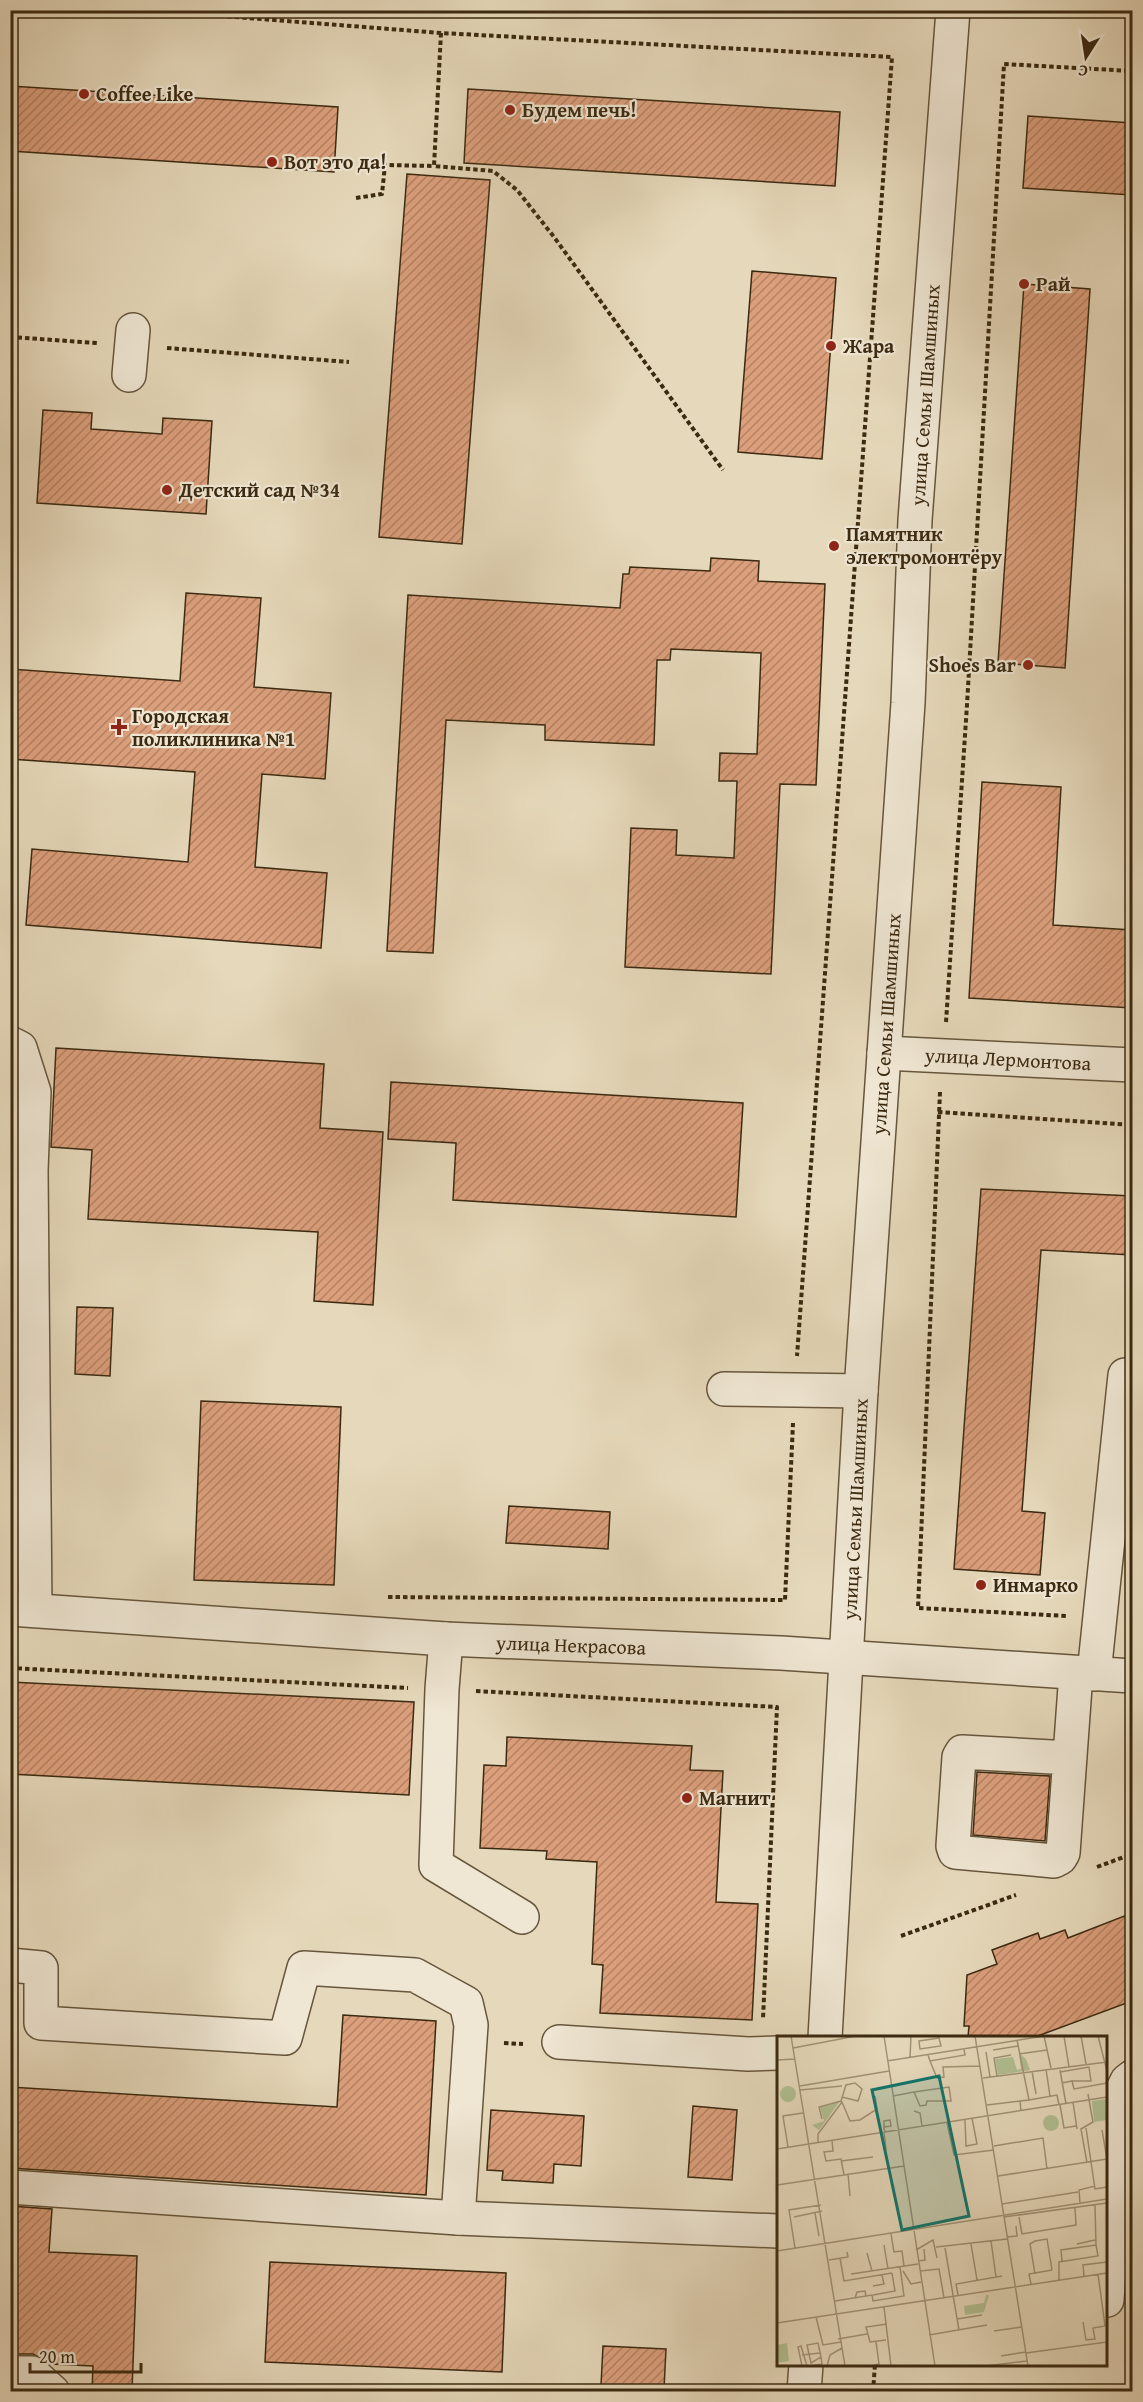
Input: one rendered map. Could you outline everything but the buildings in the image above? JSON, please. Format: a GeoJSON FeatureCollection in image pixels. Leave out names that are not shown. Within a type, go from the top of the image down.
{"type":"FeatureCollection","features":[{"type":"Feature","properties":{"kind":"street","name":"улица Семьи Шамшиных"},"geometry":{"type":"LineString","coordinates":[[825,2036],[861,1391],[908,703],[915,520],[952,10]]}},
{"type":"Feature","properties":{"kind":"street"},"geometry":{"type":"LineString","coordinates":[[10,1043],[20,1048],[34,1092],[30,1170],[23,1610]]}},
{"type":"Feature","properties":{"kind":"street","name":"улица Лермонтова"},"geometry":{"type":"LineString","coordinates":[[884,1053],[1132,1065]]}},
{"type":"Feature","properties":{"kind":"street"},"geometry":{"type":"LineString","coordinates":[[1070,1758],[962,1752],[959,1757],[953,1846],[955,1852],[1054,1861],[1063,1853],[1070,1758],[1085,1673],[1098,1618],[1125,1375]]}},
{"type":"Feature","properties":{"kind":"street"},"geometry":{"type":"LineString","coordinates":[[724,1389],[861,1391]]}},
{"type":"Feature","properties":{"kind":"street","name":"улица Некрасова"},"geometry":{"type":"LineString","coordinates":[[23,1610],[446,1640],[781,1653],[1132,1676]]}},
{"type":"Feature","properties":{"kind":"street"},"geometry":{"type":"LineString","coordinates":[[446,1640],[442,1689],[436,1865],[522,1917]]}},
{"type":"Feature","properties":{"kind":"street"},"geometry":{"type":"LineString","coordinates":[[10,1965],[41,1968],[41,2023],[285,2037],[304,1968],[415,1975],[466,2003],[471,2025],[458,2218]]}},
{"type":"Feature","properties":{"kind":"street"},"geometry":{"type":"LineString","coordinates":[[559,2042],[770,2054]]}},
{"type":"Feature","properties":{"kind":"street"},"geometry":{"type":"LineString","coordinates":[[1107,2300],[1121,2093],[1127,2081],[1132,2077]]}},
{"type":"Feature","properties":{"kind":"street"},"geometry":{"type":"LineString","coordinates":[[10,2187],[458,2218],[777,2231]]}},
{"type":"Feature","properties":{"kind":"street"},"geometry":{"type":"LineString","coordinates":[[10,2373],[32,2373],[53,2391]]}},
{"type":"Feature","properties":{"kind":"path"},"geometry":{"type":"LineString","coordinates":[[145,10],[441,33],[892,57],[795,1390],[785,1600],[383,1597]]}},
{"type":"Feature","properties":{"kind":"path"},"geometry":{"type":"LineString","coordinates":[[434,166],[441,33]]}},
{"type":"Feature","properties":{"kind":"path"},"geometry":{"type":"LineString","coordinates":[[1098,1618],[918,1608],[938,1112],[967,705],[1004,64],[1132,71]]}},
{"type":"Feature","properties":{"kind":"path"},"geometry":{"type":"LineString","coordinates":[[357,198],[382,194],[385,165],[493,171],[517,190],[554,237],[723,470]]}},
{"type":"Feature","properties":{"kind":"path"},"geometry":{"type":"LineString","coordinates":[[10,337],[131,350],[349,362]]}},
{"type":"Feature","properties":{"kind":"path"},"geometry":{"type":"LineString","coordinates":[[938,1112],[1132,1125]]}},
{"type":"Feature","properties":{"kind":"path"},"geometry":{"type":"LineString","coordinates":[[10,1668],[777,1707],[770,2054]]}},
{"type":"Feature","properties":{"kind":"path"},"geometry":{"type":"LineString","coordinates":[[470,2040],[522,2044],[559,2042]]}},
{"type":"Feature","properties":{"kind":"path"},"geometry":{"type":"LineString","coordinates":[[873,2391],[875,2366]]}},
{"type":"Feature","properties":{"kind":"place","name":"Coffee Like"},"geometry":{"type":"Point","coordinates":[84,94]}},
{"type":"Feature","properties":{"kind":"place","name":"Будем печь!"},"geometry":{"type":"Point","coordinates":[510,110]}},
{"type":"Feature","properties":{"kind":"place","name":"Вот это да!"},"geometry":{"type":"Point","coordinates":[272,162]}},
{"type":"Feature","properties":{"kind":"place","name":"Рай"},"geometry":{"type":"Point","coordinates":[1024,284]}},
{"type":"Feature","properties":{"kind":"place","name":"Жара"},"geometry":{"type":"Point","coordinates":[831,346]}},
{"type":"Feature","properties":{"kind":"place","name":"Детский сад №34"},"geometry":{"type":"Point","coordinates":[167,490]}},
{"type":"Feature","properties":{"kind":"place","name":"Памятник электромонтёру"},"geometry":{"type":"Point","coordinates":[834,546]}},
{"type":"Feature","properties":{"kind":"place","name":"Shoes Bar"},"geometry":{"type":"Point","coordinates":[1028,665]}},
{"type":"Feature","properties":{"kind":"place","name":"Городская поликлиника №1"},"geometry":{"type":"Point","coordinates":[119,727]}},
{"type":"Feature","properties":{"kind":"place","name":"Инмарко"},"geometry":{"type":"Point","coordinates":[981,1585]}},
{"type":"Feature","properties":{"kind":"place","name":"Магнит"},"geometry":{"type":"Point","coordinates":[687,1798]}}]}
